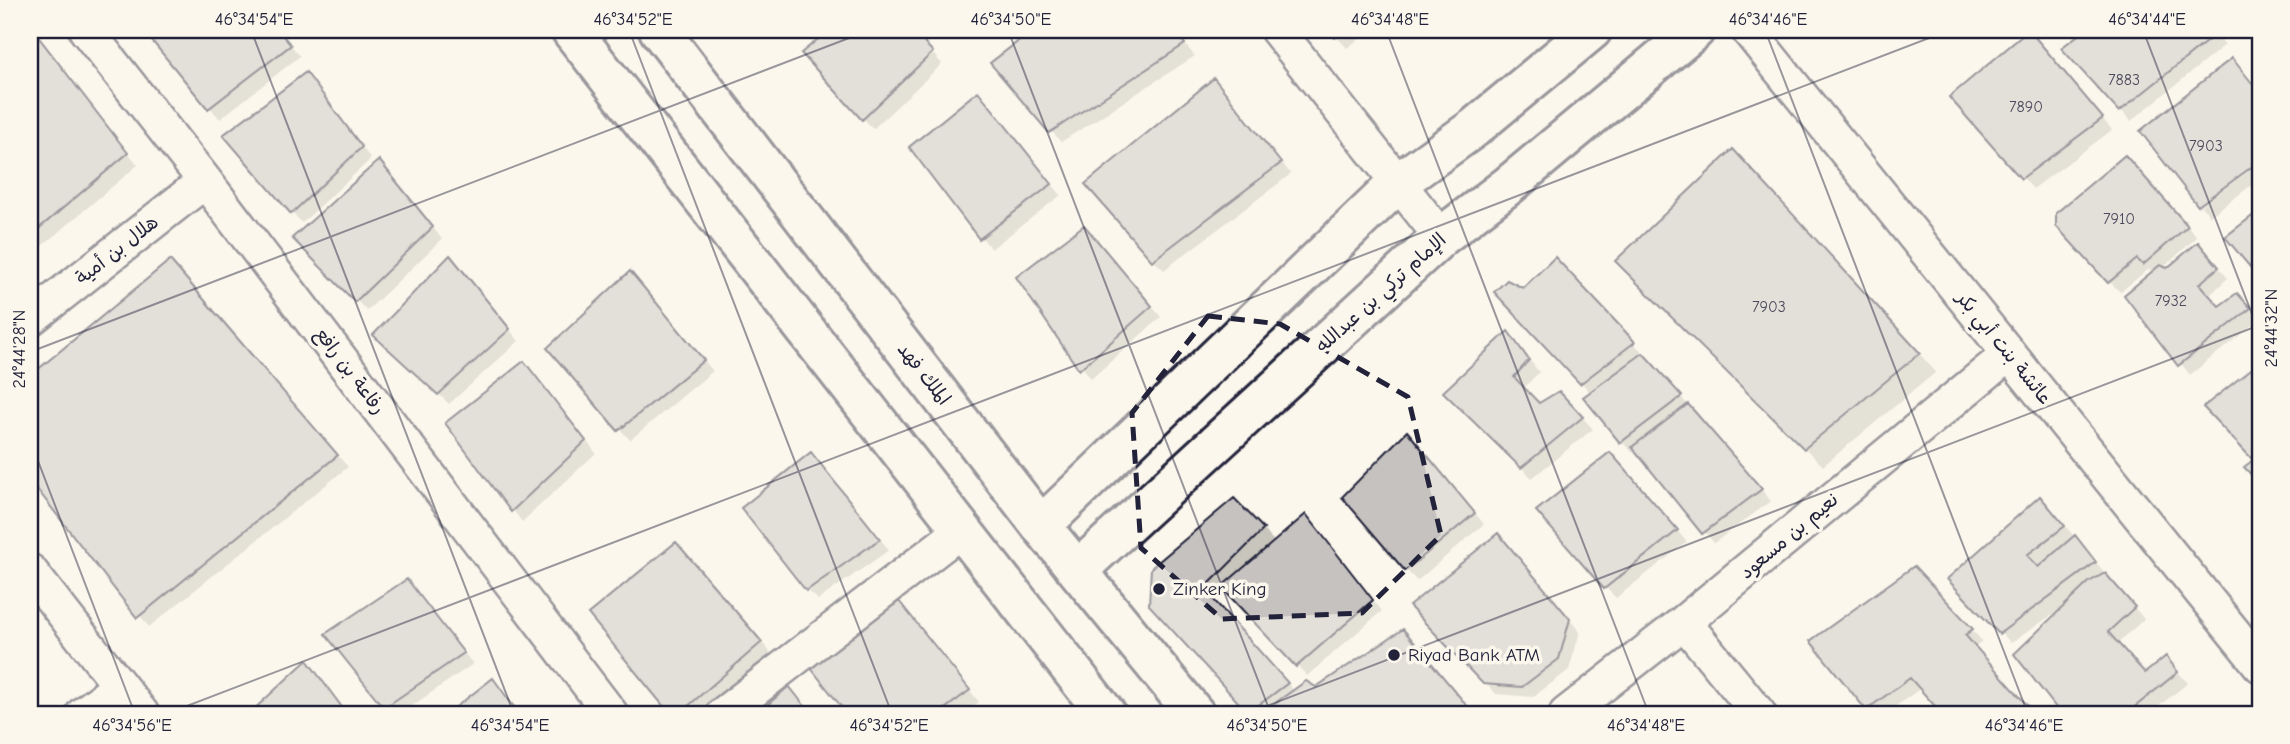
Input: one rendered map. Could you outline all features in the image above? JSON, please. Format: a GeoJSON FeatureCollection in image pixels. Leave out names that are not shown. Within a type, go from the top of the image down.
{"type":"FeatureCollection","features":[{"type":"Feature","properties":{"kind":"street","name":"رفاعة بن رافع"},"geometry":{"type":"LineString","coordinates":[[86,30],[205,181],[611,714]]}},
{"type":"Feature","properties":{"kind":"street"},"geometry":{"type":"LineString","coordinates":[[571,30],[1106,714]]}},
{"type":"Feature","properties":{"kind":"street","name":"الملك فهد"},"geometry":{"type":"LineString","coordinates":[[659,30],[1041,526],[1079,569],[1195,714]]}},
{"type":"Feature","properties":{"kind":"street"},"geometry":{"type":"LineString","coordinates":[[1277,30],[1441,237]]}},
{"type":"Feature","properties":{"kind":"street"},"geometry":{"type":"LineString","coordinates":[[1041,526],[1399,182],[1474,128],[1592,30]]}},
{"type":"Feature","properties":{"kind":"street","name":"الإمام تركي بن عبدالله"},"geometry":{"type":"LineString","coordinates":[[1079,569],[1441,237],[1509,185],[1695,30]]}},
{"type":"Feature","properties":{"kind":"street","name":"عائشة بنت أبي بكر"},"geometry":{"type":"LineString","coordinates":[[1748,30],[2260,665]]}},
{"type":"Feature","properties":{"kind":"street","name":"هلال بن أمية"},"geometry":{"type":"LineString","coordinates":[[30,319],[205,181]]}},
{"type":"Feature","properties":{"kind":"street","name":"نعيم بن مسعود"},"geometry":{"type":"LineString","coordinates":[[1566,714],[1684,622],[2009,354]]}},
{"type":"Feature","properties":{"kind":"street"},"geometry":{"type":"LineString","coordinates":[[723,714],[962,530]]}},
{"type":"Feature","properties":{"kind":"street"},"geometry":{"type":"LineString","coordinates":[[30,571],[142,714]]}},
{"type":"Feature","properties":{"kind":"street"},"geometry":{"type":"LineString","coordinates":[[1684,622],[1759,714]]}},
{"type":"Feature","properties":{"kind":"street"},"geometry":{"type":"LineString","coordinates":[[83,714],[120,686]]}},
{"type":"Feature","properties":{"kind":"highlighted area"},"geometry":{"type":"Polygon","coordinates":[[[1208,316],[1280,324],[1408,397],[1441,535],[1362,613],[1222,619],[1141,548],[1132,413],[1208,316]]]}},
{"type":"Feature","properties":{"kind":"building"},"geometry":{"type":"Polygon","coordinates":[[[30,30],[33,30],[128,153],[30,236],[30,30]]]}},
{"type":"Feature","properties":{"kind":"building"},"geometry":{"type":"Polygon","coordinates":[[[143,30],[278,30],[291,45],[208,109],[143,30]]]}},
{"type":"Feature","properties":{"kind":"building"},"geometry":{"type":"Polygon","coordinates":[[[829,30],[913,30],[933,52],[862,120],[801,53],[829,30]]]}},
{"type":"Feature","properties":{"kind":"building"},"geometry":{"type":"Polygon","coordinates":[[[1033,30],[1173,30],[1185,44],[1049,133],[990,63],[1033,30]]]}},
{"type":"Feature","properties":{"kind":"building"},"geometry":{"type":"Polygon","coordinates":[[[1328,30],[1347,30],[1335,38],[1328,30]]]}},
{"type":"Feature","properties":{"kind":"building"},"geometry":{"type":"Polygon","coordinates":[[[2029,30],[2103,118],[2021,179],[1949,97],[2029,30]]]}},
{"type":"Feature","properties":{"kind":"building"},"geometry":{"type":"Polygon","coordinates":[[[2085,30],[2213,30],[2216,34],[2119,112],[2061,48],[2085,30]]]}},
{"type":"Feature","properties":{"kind":"building"},"geometry":{"type":"Polygon","coordinates":[[[2232,58],[2260,93],[2260,161],[2198,206],[2140,131],[2232,58]]]}},
{"type":"Feature","properties":{"kind":"building"},"geometry":{"type":"Polygon","coordinates":[[[306,72],[362,147],[291,214],[223,135],[306,72]]]}},
{"type":"Feature","properties":{"kind":"building"},"geometry":{"type":"Polygon","coordinates":[[[1214,78],[1281,163],[1152,261],[1085,184],[1214,78]]]}},
{"type":"Feature","properties":{"kind":"building"},"geometry":{"type":"Polygon","coordinates":[[[978,91],[1052,184],[979,239],[909,147],[978,91]]]}},
{"type":"Feature","properties":{"kind":"building"},"geometry":{"type":"Polygon","coordinates":[[[1733,149],[1920,353],[1804,449],[1615,261],[1733,149]]]}},
{"type":"Feature","properties":{"kind":"building"},"geometry":{"type":"Polygon","coordinates":[[[2125,155],[2188,226],[2143,265],[2137,259],[2108,283],[2056,226],[2056,213],[2125,155]]]}},
{"type":"Feature","properties":{"kind":"building"},"geometry":{"type":"Polygon","coordinates":[[[379,160],[433,227],[355,302],[292,238],[379,160]]]}},
{"type":"Feature","properties":{"kind":"building"},"geometry":{"type":"Polygon","coordinates":[[[2260,210],[2260,279],[2225,237],[2260,210]]]}},
{"type":"Feature","properties":{"kind":"building"},"geometry":{"type":"Polygon","coordinates":[[[1084,225],[1152,306],[1079,370],[1016,277],[1084,225]]]}},
{"type":"Feature","properties":{"kind":"building"},"geometry":{"type":"Polygon","coordinates":[[[2198,242],[2219,267],[2199,284],[2219,306],[2237,293],[2251,308],[2178,366],[2124,295],[2160,265],[2167,268],[2198,242]]]}},
{"type":"Feature","properties":{"kind":"building"},"geometry":{"type":"Polygon","coordinates":[[[450,255],[510,329],[438,395],[373,335],[450,255]]]}},
{"type":"Feature","properties":{"kind":"building"},"geometry":{"type":"Polygon","coordinates":[[[1555,257],[1635,342],[1580,384],[1494,292],[1507,280],[1523,288],[1555,257]]]}},
{"type":"Feature","properties":{"kind":"building"},"geometry":{"type":"Polygon","coordinates":[[[170,260],[338,455],[137,618],[30,480],[30,376],[170,260]]]}},
{"type":"Feature","properties":{"kind":"building"},"geometry":{"type":"Polygon","coordinates":[[[630,271],[704,360],[618,431],[547,348],[630,271]]]}},
{"type":"Feature","properties":{"kind":"building"},"geometry":{"type":"Polygon","coordinates":[[[1508,331],[1529,360],[1514,377],[1539,403],[1559,391],[1583,417],[1521,468],[1443,392],[1508,331]]]}},
{"type":"Feature","properties":{"kind":"building"},"geometry":{"type":"Polygon","coordinates":[[[1643,353],[1682,396],[1620,443],[1583,397],[1643,353]]]}},
{"type":"Feature","properties":{"kind":"building"},"geometry":{"type":"Polygon","coordinates":[[[524,361],[586,441],[511,512],[445,423],[524,361]]]}},
{"type":"Feature","properties":{"kind":"building"},"geometry":{"type":"Polygon","coordinates":[[[2260,362],[2260,484],[2244,467],[2253,460],[2203,407],[2260,362]]]}},
{"type":"Feature","properties":{"kind":"building"},"geometry":{"type":"Polygon","coordinates":[[[1688,404],[1762,489],[1702,534],[1632,447],[1688,404]]]}},
{"type":"Feature","properties":{"kind":"building"},"geometry":{"type":"Polygon","coordinates":[[[1407,431],[1475,513],[1405,571],[1342,497],[1407,431]]]}},
{"type":"Feature","properties":{"kind":"building"},"geometry":{"type":"Polygon","coordinates":[[[811,452],[880,539],[806,591],[741,508],[811,452]]]}},
{"type":"Feature","properties":{"kind":"building"},"geometry":{"type":"Polygon","coordinates":[[[1610,452],[1678,530],[1604,589],[1536,511],[1610,452]]]}},
{"type":"Feature","properties":{"kind":"building"},"geometry":{"type":"Polygon","coordinates":[[[2040,496],[2065,526],[2027,555],[2038,567],[2075,535],[2096,562],[1999,634],[1947,579],[2040,496]]]}},
{"type":"Feature","properties":{"kind":"building"},"geometry":{"type":"Polygon","coordinates":[[[1234,498],[1264,529],[1204,589],[1288,683],[1248,713],[1149,605],[1151,568],[1234,498]]]}},
{"type":"Feature","properties":{"kind":"building"},"geometry":{"type":"Polygon","coordinates":[[[1306,514],[1373,600],[1296,667],[1221,587],[1306,514]]]}},
{"type":"Feature","properties":{"kind":"building"},"geometry":{"type":"Polygon","coordinates":[[[1498,533],[1570,619],[1559,659],[1522,687],[1483,684],[1409,606],[1498,533]]]}},
{"type":"Feature","properties":{"kind":"building"},"geometry":{"type":"Polygon","coordinates":[[[676,542],[762,642],[679,714],[670,714],[588,614],[676,542]]]}},
{"type":"Feature","properties":{"kind":"building"},"geometry":{"type":"Polygon","coordinates":[[[1914,566],[1973,629],[1965,635],[2029,707],[2020,714],[1942,714],[1910,678],[1866,710],[1810,641],[1914,566]]]}},
{"type":"Feature","properties":{"kind":"building"},"geometry":{"type":"Polygon","coordinates":[[[2105,573],[2135,607],[2108,632],[2145,673],[2166,656],[2178,672],[2126,714],[2061,714],[2014,654],[2089,582],[2105,573]]]}},
{"type":"Feature","properties":{"kind":"building"},"geometry":{"type":"Polygon","coordinates":[[[407,579],[464,653],[384,708],[325,634],[407,579]]]}},
{"type":"Feature","properties":{"kind":"building"},"geometry":{"type":"Polygon","coordinates":[[[899,601],[970,690],[938,714],[847,714],[810,667],[899,601]]]}},
{"type":"Feature","properties":{"kind":"building","name":"Riyad Bank ATM"},"geometry":{"type":"Polygon","coordinates":[[[1403,629],[1474,714],[1260,714],[1306,681],[1316,687],[1403,629]]]}},
{"type":"Feature","properties":{"kind":"building"},"geometry":{"type":"Polygon","coordinates":[[[307,660],[347,714],[249,714],[307,660]]]}},
{"type":"Feature","properties":{"kind":"building"},"geometry":{"type":"Polygon","coordinates":[[[493,678],[519,714],[447,714],[493,678]]]}},
{"type":"Feature","properties":{"kind":"building"},"geometry":{"type":"Polygon","coordinates":[[[789,686],[811,714],[757,714],[789,686]]]}},
{"type":"Feature","properties":{"kind":"place","name":"Zinker King"},"geometry":{"type":"Point","coordinates":[1159,589]}},
{"type":"Feature","properties":{"kind":"place","name":"Riyad Bank ATM"},"geometry":{"type":"Point","coordinates":[1394,655]}}]}
